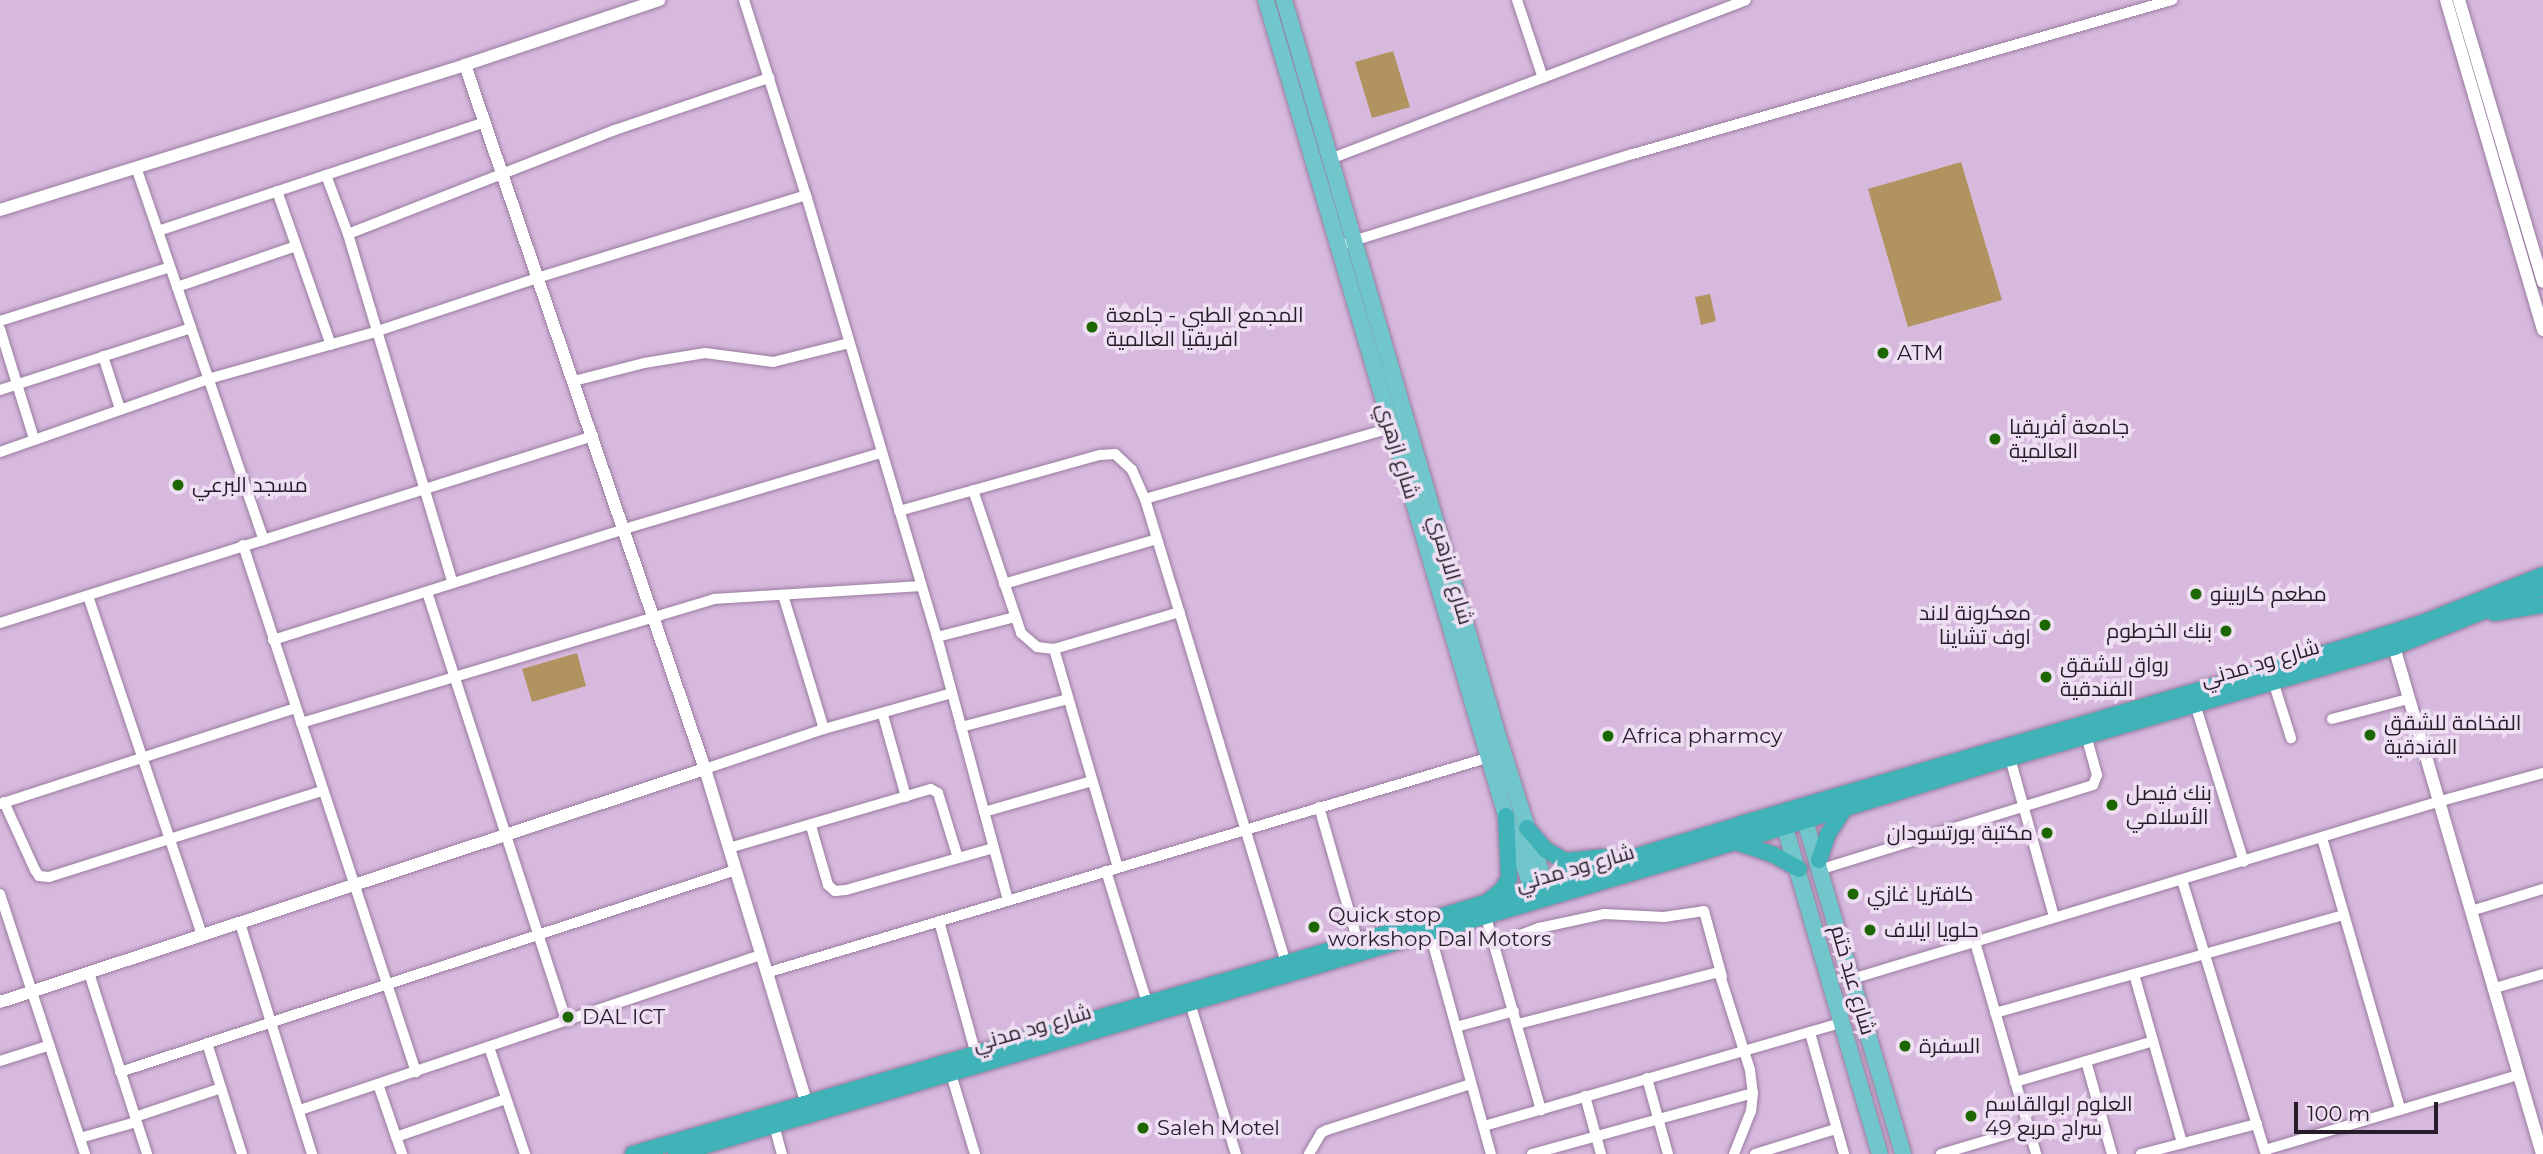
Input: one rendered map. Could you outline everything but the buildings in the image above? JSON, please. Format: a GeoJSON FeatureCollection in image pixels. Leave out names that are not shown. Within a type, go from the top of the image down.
{"type":"FeatureCollection","features":[{"type":"Feature","properties":{"kind":"highway"},"geometry":{"type":"LineString","coordinates":[[2476,612],[2543,575]]}},
{"type":"Feature","properties":{"kind":"highway"},"geometry":{"type":"LineString","coordinates":[[2476,612],[2543,587]]}},
{"type":"Feature","properties":{"kind":"highway"},"geometry":{"type":"LineString","coordinates":[[2476,612],[2543,605]]}},
{"type":"Feature","properties":{"kind":"highway","name":"شارع ود مدني"},"geometry":{"type":"LineString","coordinates":[[1540,892],[1735,842],[1783,820],[2422,623],[2476,612]]}},
{"type":"Feature","properties":{"kind":"highway","name":"شارع ود مدني"},"geometry":{"type":"LineString","coordinates":[[1804,814],[1845,808],[2394,647],[2476,612]]}},
{"type":"Feature","properties":{"kind":"highway"},"geometry":{"type":"LineString","coordinates":[[1821,865],[1828,834],[1845,808]]}},
{"type":"Feature","properties":{"kind":"highway"},"geometry":{"type":"LineString","coordinates":[[1485,911],[1509,878],[1506,816]]}},
{"type":"Feature","properties":{"kind":"highway","name":"شارع ود مدني"},"geometry":{"type":"LineString","coordinates":[[633,1154],[951,1074],[1430,933],[1485,911],[1741,824],[1783,820]]}},
{"type":"Feature","properties":{"kind":"highway"},"geometry":{"type":"LineString","coordinates":[[1527,828],[1554,857],[1573,862],[1605,856],[1725,822],[1741,824]]}},
{"type":"Feature","properties":{"kind":"highway"},"geometry":{"type":"LineString","coordinates":[[1735,842],[1772,854],[1799,869]]}},
{"type":"Feature","properties":{"kind":"highway","name":"شارع ود مدني"},"geometry":{"type":"LineString","coordinates":[[676,1154],[774,1125],[808,1108],[976,1054],[1357,942],[1485,911]]}},
{"type":"Feature","properties":{"kind":"main road","name":"شارع ازهري"},"geometry":{"type":"LineString","coordinates":[[1266,0],[1391,428],[1479,695],[1489,757],[1506,816],[1540,892]]}},
{"type":"Feature","properties":{"kind":"main road","name":"شارع الازهري"},"geometry":{"type":"LineString","coordinates":[[1284,0],[1479,695],[1527,828],[1540,892]]}},
{"type":"Feature","properties":{"kind":"main road","name":"شارع عبد ختم"},"geometry":{"type":"LineString","coordinates":[[1804,814],[1903,1154]]}},
{"type":"Feature","properties":{"kind":"main road","name":"شارع عبد ختم"},"geometry":{"type":"LineString","coordinates":[[1783,820],[1880,1154]]}},
{"type":"Feature","properties":{"kind":"street"},"geometry":{"type":"LineString","coordinates":[[0,210],[465,65],[629,4],[659,0]]}},
{"type":"Feature","properties":{"kind":"street"},"geometry":{"type":"LineString","coordinates":[[744,0],[806,195],[937,638],[1008,901]]}},
{"type":"Feature","properties":{"kind":"street"},"geometry":{"type":"LineString","coordinates":[[1517,0],[1544,78]]}},
{"type":"Feature","properties":{"kind":"street"},"geometry":{"type":"LineString","coordinates":[[1330,159],[1544,78],[1728,3],[1746,0]]}},
{"type":"Feature","properties":{"kind":"street"},"geometry":{"type":"LineString","coordinates":[[1337,246],[1633,154],[2172,0]]}},
{"type":"Feature","properties":{"kind":"street"},"geometry":{"type":"LineString","coordinates":[[2446,0],[2543,330]]}},
{"type":"Feature","properties":{"kind":"street"},"geometry":{"type":"LineString","coordinates":[[2459,0],[2543,282]]}},
{"type":"Feature","properties":{"kind":"street"},"geometry":{"type":"LineString","coordinates":[[465,65],[540,277],[705,769],[808,1108]]}},
{"type":"Feature","properties":{"kind":"street"},"geometry":{"type":"LineString","coordinates":[[348,234],[614,130],[769,78]]}},
{"type":"Feature","properties":{"kind":"street"},"geometry":{"type":"LineString","coordinates":[[158,231],[485,122]]}},
{"type":"Feature","properties":{"kind":"street"},"geometry":{"type":"LineString","coordinates":[[136,167],[264,540]]}},
{"type":"Feature","properties":{"kind":"street"},"geometry":{"type":"LineString","coordinates":[[326,175],[348,234],[375,332],[453,583]]}},
{"type":"Feature","properties":{"kind":"street"},"geometry":{"type":"LineString","coordinates":[[277,191],[331,345]]}},
{"type":"Feature","properties":{"kind":"street"},"geometry":{"type":"LineString","coordinates":[[0,452],[208,379],[375,332],[540,277],[806,195]]}},
{"type":"Feature","properties":{"kind":"street"},"geometry":{"type":"LineString","coordinates":[[177,287],[296,246]]}},
{"type":"Feature","properties":{"kind":"street"},"geometry":{"type":"LineString","coordinates":[[0,321],[170,267]]}},
{"type":"Feature","properties":{"kind":"street"},"geometry":{"type":"LineString","coordinates":[[0,390],[191,328]]}},
{"type":"Feature","properties":{"kind":"street"},"geometry":{"type":"LineString","coordinates":[[0,329],[34,439]]}},
{"type":"Feature","properties":{"kind":"street"},"geometry":{"type":"LineString","coordinates":[[574,381],[644,363],[705,353],[773,362],[849,343]]}},
{"type":"Feature","properties":{"kind":"street"},"geometry":{"type":"LineString","coordinates":[[103,356],[120,409]]}},
{"type":"Feature","properties":{"kind":"street"},"geometry":{"type":"LineString","coordinates":[[1145,499],[1391,428]]}},
{"type":"Feature","properties":{"kind":"street"},"geometry":{"type":"LineString","coordinates":[[0,623],[593,436]]}},
{"type":"Feature","properties":{"kind":"street"},"geometry":{"type":"LineString","coordinates":[[274,640],[624,529],[881,453]]}},
{"type":"Feature","properties":{"kind":"street"},"geometry":{"type":"LineString","coordinates":[[899,511],[1100,455],[1115,454],[1132,470],[1145,499],[1286,963]]}},
{"type":"Feature","properties":{"kind":"street"},"geometry":{"type":"LineString","coordinates":[[973,490],[1021,633],[1037,647],[1054,649],[1180,612]]}},
{"type":"Feature","properties":{"kind":"street"},"geometry":{"type":"LineString","coordinates":[[1004,584],[1157,540]]}},
{"type":"Feature","properties":{"kind":"street"},"geometry":{"type":"LineString","coordinates":[[243,545],[353,887],[416,1072]]}},
{"type":"Feature","properties":{"kind":"street"},"geometry":{"type":"LineString","coordinates":[[300,723],[714,599],[921,586]]}},
{"type":"Feature","properties":{"kind":"street"},"geometry":{"type":"LineString","coordinates":[[427,592],[566,1021]]}},
{"type":"Feature","properties":{"kind":"street"},"geometry":{"type":"LineString","coordinates":[[783,595],[824,729]]}},
{"type":"Feature","properties":{"kind":"street"},"geometry":{"type":"LineString","coordinates":[[88,596],[202,935]]}},
{"type":"Feature","properties":{"kind":"street"},"geometry":{"type":"LineString","coordinates":[[937,638],[1016,617]]}},
{"type":"Feature","properties":{"kind":"street"},"geometry":{"type":"LineString","coordinates":[[2394,647],[2437,802],[2542,1154]]}},
{"type":"Feature","properties":{"kind":"street"},"geometry":{"type":"LineString","coordinates":[[1054,649],[1118,868]]}},
{"type":"Feature","properties":{"kind":"street"},"geometry":{"type":"LineString","coordinates":[[2273,681],[2291,738]]}},
{"type":"Feature","properties":{"kind":"street"},"geometry":{"type":"LineString","coordinates":[[0,1002],[506,837],[824,729],[883,715],[952,693]]}},
{"type":"Feature","properties":{"kind":"street"},"geometry":{"type":"LineString","coordinates":[[961,727],[1068,699]]}},
{"type":"Feature","properties":{"kind":"street"},"geometry":{"type":"LineString","coordinates":[[2332,719],[2408,699]]}},
{"type":"Feature","properties":{"kind":"street"},"geometry":{"type":"LineString","coordinates":[[2195,704],[2244,862]]}},
{"type":"Feature","properties":{"kind":"street"},"geometry":{"type":"LineString","coordinates":[[295,708],[143,754],[2,803],[35,870],[44,877],[322,791]]}},
{"type":"Feature","properties":{"kind":"street"},"geometry":{"type":"LineString","coordinates":[[883,715],[906,797]]}},
{"type":"Feature","properties":{"kind":"street"},"geometry":{"type":"LineString","coordinates":[[1821,865],[2024,808],[2093,785],[2097,775],[2087,735]]}},
{"type":"Feature","properties":{"kind":"street"},"geometry":{"type":"LineString","coordinates":[[766,973],[1489,757]]}},
{"type":"Feature","properties":{"kind":"street"},"geometry":{"type":"LineString","coordinates":[[2010,758],[2054,917]]}},
{"type":"Feature","properties":{"kind":"street"},"geometry":{"type":"LineString","coordinates":[[1852,979],[2437,802],[2543,773]]}},
{"type":"Feature","properties":{"kind":"street"},"geometry":{"type":"LineString","coordinates":[[984,812],[1093,781]]}},
{"type":"Feature","properties":{"kind":"street"},"geometry":{"type":"LineString","coordinates":[[729,848],[936,790],[958,858]]}},
{"type":"Feature","properties":{"kind":"street"},"geometry":{"type":"LineString","coordinates":[[1319,807],[1357,942]]}},
{"type":"Feature","properties":{"kind":"street"},"geometry":{"type":"LineString","coordinates":[[811,826],[828,885],[835,891],[993,848]]}},
{"type":"Feature","properties":{"kind":"street"},"geometry":{"type":"LineString","coordinates":[[2322,838],[2400,1109]]}},
{"type":"Feature","properties":{"kind":"street"},"geometry":{"type":"LineString","coordinates":[[120,1072],[736,870]]}},
{"type":"Feature","properties":{"kind":"street"},"geometry":{"type":"LineString","coordinates":[[1106,871],[1146,1003]]}},
{"type":"Feature","properties":{"kind":"street"},"geometry":{"type":"LineString","coordinates":[[2182,880],[2266,1152],[2518,1075]]}},
{"type":"Feature","properties":{"kind":"street"},"geometry":{"type":"LineString","coordinates":[[2471,911],[2543,889]]}},
{"type":"Feature","properties":{"kind":"street"},"geometry":{"type":"LineString","coordinates":[[0,894],[85,1154]]}},
{"type":"Feature","properties":{"kind":"street"},"geometry":{"type":"LineString","coordinates":[[1485,911],[1541,1110]]}},
{"type":"Feature","properties":{"kind":"street"},"geometry":{"type":"LineString","coordinates":[[1494,945],[1539,928],[1604,914],[1664,917],[1704,911],[1728,1000]]}},
{"type":"Feature","properties":{"kind":"street"},"geometry":{"type":"LineString","coordinates":[[1995,1013],[2343,915]]}},
{"type":"Feature","properties":{"kind":"street"},"geometry":{"type":"LineString","coordinates":[[939,921],[976,1054]]}},
{"type":"Feature","properties":{"kind":"street"},"geometry":{"type":"LineString","coordinates":[[240,923],[300,1110],[309,1153]]}},
{"type":"Feature","properties":{"kind":"street"},"geometry":{"type":"LineString","coordinates":[[1430,933],[1491,1154]]}},
{"type":"Feature","properties":{"kind":"street"},"geometry":{"type":"LineString","coordinates":[[1975,942],[2036,1154]]}},
{"type":"Feature","properties":{"kind":"street"},"geometry":{"type":"LineString","coordinates":[[300,1110],[761,955]]}},
{"type":"Feature","properties":{"kind":"street"},"geometry":{"type":"LineString","coordinates":[[1518,1024],[1719,972],[1744,1052],[1753,1093],[1751,1111],[1734,1154]]}},
{"type":"Feature","properties":{"kind":"street"},"geometry":{"type":"LineString","coordinates":[[89,973],[146,1154]]}},
{"type":"Feature","properties":{"kind":"street"},"geometry":{"type":"LineString","coordinates":[[2134,974],[2182,1143]]}},
{"type":"Feature","properties":{"kind":"street"},"geometry":{"type":"LineString","coordinates":[[2494,988],[2543,974]]}},
{"type":"Feature","properties":{"kind":"street"},"geometry":{"type":"LineString","coordinates":[[1190,1003],[1236,1154]]}},
{"type":"Feature","properties":{"kind":"street"},"geometry":{"type":"LineString","coordinates":[[1456,1027],[1514,1011]]}},
{"type":"Feature","properties":{"kind":"street"},"geometry":{"type":"LineString","coordinates":[[1484,1126],[1842,1023]]}},
{"type":"Feature","properties":{"kind":"street"},"geometry":{"type":"LineString","coordinates":[[1810,1034],[1843,1154]]}},
{"type":"Feature","properties":{"kind":"street"},"geometry":{"type":"LineString","coordinates":[[2015,1082],[2153,1041]]}},
{"type":"Feature","properties":{"kind":"street"},"geometry":{"type":"LineString","coordinates":[[207,1043],[242,1154]]}},
{"type":"Feature","properties":{"kind":"street"},"geometry":{"type":"LineString","coordinates":[[0,1061],[50,1045]]}},
{"type":"Feature","properties":{"kind":"street"},"geometry":{"type":"LineString","coordinates":[[489,1047],[525,1154]]}},
{"type":"Feature","properties":{"kind":"street"},"geometry":{"type":"LineString","coordinates":[[2087,1061],[2112,1154]]}},
{"type":"Feature","properties":{"kind":"street"},"geometry":{"type":"LineString","coordinates":[[951,1074],[975,1154]]}},
{"type":"Feature","properties":{"kind":"street"},"geometry":{"type":"LineString","coordinates":[[1647,1078],[1668,1154]]}},
{"type":"Feature","properties":{"kind":"street"},"geometry":{"type":"LineString","coordinates":[[377,1084],[402,1154]]}},
{"type":"Feature","properties":{"kind":"street"},"geometry":{"type":"LineString","coordinates":[[1309,1154],[1321,1133],[1327,1130],[1471,1084]]}},
{"type":"Feature","properties":{"kind":"street"},"geometry":{"type":"LineString","coordinates":[[80,1138],[221,1088]]}},
{"type":"Feature","properties":{"kind":"street"},"geometry":{"type":"LineString","coordinates":[[1532,1154],[1753,1093]]}},
{"type":"Feature","properties":{"kind":"street"},"geometry":{"type":"LineString","coordinates":[[1585,1096],[1598,1135],[1601,1154]]}},
{"type":"Feature","properties":{"kind":"street"},"geometry":{"type":"LineString","coordinates":[[396,1137],[506,1099]]}},
{"type":"Feature","properties":{"kind":"street"},"geometry":{"type":"LineString","coordinates":[[2141,1154],[2257,1124]]}},
{"type":"Feature","properties":{"kind":"street"},"geometry":{"type":"LineString","coordinates":[[774,1125],[782,1154]]}},
{"type":"Feature","properties":{"kind":"street"},"geometry":{"type":"LineString","coordinates":[[1941,1154],[2028,1128]]}},
{"type":"Feature","properties":{"kind":"street"},"geometry":{"type":"LineString","coordinates":[[1755,1154],[1836,1129]]}},
{"type":"Feature","properties":{"kind":"shaded area"},"geometry":{"type":"Polygon","coordinates":[[[1393,51],[1410,107],[1372,118],[1355,62],[1393,51]]]}},
{"type":"Feature","properties":{"kind":"shaded area"},"geometry":{"type":"Polygon","coordinates":[[[1961,162],[2002,300],[1908,327],[1868,189],[1961,162]]]}},
{"type":"Feature","properties":{"kind":"shaded area"},"geometry":{"type":"Polygon","coordinates":[[[1710,294],[1716,321],[1701,325],[1695,297],[1710,294]]]}},
{"type":"Feature","properties":{"kind":"shaded area"},"geometry":{"type":"Polygon","coordinates":[[[577,653],[586,686],[532,702],[522,669],[577,653]]]}},
{"type":"Feature","properties":{"kind":"place","name":"المجمع الطبي - جامعة افريقيا العالمية"},"geometry":{"type":"Point","coordinates":[1092,327]}},
{"type":"Feature","properties":{"kind":"place","name":"ATM"},"geometry":{"type":"Point","coordinates":[1883,353]}},
{"type":"Feature","properties":{"kind":"place","name":"جامعة أفريقيا العالمية"},"geometry":{"type":"Point","coordinates":[1995,439]}},
{"type":"Feature","properties":{"kind":"place","name":"مسجد البرعي"},"geometry":{"type":"Point","coordinates":[178,485]}},
{"type":"Feature","properties":{"kind":"place","name":"مطعم كاربينو"},"geometry":{"type":"Point","coordinates":[2196,594]}},
{"type":"Feature","properties":{"kind":"place","name":"معكرونة لاند اوف تشاينا"},"geometry":{"type":"Point","coordinates":[2045,625]}},
{"type":"Feature","properties":{"kind":"place","name":"بنك الخرطوم"},"geometry":{"type":"Point","coordinates":[2226,631]}},
{"type":"Feature","properties":{"kind":"place","name":"رواق للشقق الفندقية"},"geometry":{"type":"Point","coordinates":[2046,677]}},
{"type":"Feature","properties":{"kind":"place","name":"الفخامة للشقق الفندقية"},"geometry":{"type":"Point","coordinates":[2370,735]}},
{"type":"Feature","properties":{"kind":"place","name":"Africa pharmcy"},"geometry":{"type":"Point","coordinates":[1608,736]}},
{"type":"Feature","properties":{"kind":"place","name":"بنك فيصل الأسلامي"},"geometry":{"type":"Point","coordinates":[2112,805]}},
{"type":"Feature","properties":{"kind":"place","name":"مكتبة بورتسودان"},"geometry":{"type":"Point","coordinates":[2047,833]}},
{"type":"Feature","properties":{"kind":"place","name":"كافتريا غازي"},"geometry":{"type":"Point","coordinates":[1853,894]}},
{"type":"Feature","properties":{"kind":"place","name":"Quick stop workshop Dal Motors"},"geometry":{"type":"Point","coordinates":[1314,927]}},
{"type":"Feature","properties":{"kind":"place","name":"حلويا ايلاف"},"geometry":{"type":"Point","coordinates":[1870,930]}},
{"type":"Feature","properties":{"kind":"place","name":"DAL ICT"},"geometry":{"type":"Point","coordinates":[568,1017]}},
{"type":"Feature","properties":{"kind":"place","name":"السفرة"},"geometry":{"type":"Point","coordinates":[1905,1046]}},
{"type":"Feature","properties":{"kind":"place","name":"العلوم ابوالقاسم سراج مربع 49"},"geometry":{"type":"Point","coordinates":[1971,1116]}},
{"type":"Feature","properties":{"kind":"place","name":"Saleh Motel"},"geometry":{"type":"Point","coordinates":[1143,1128]}}]}
